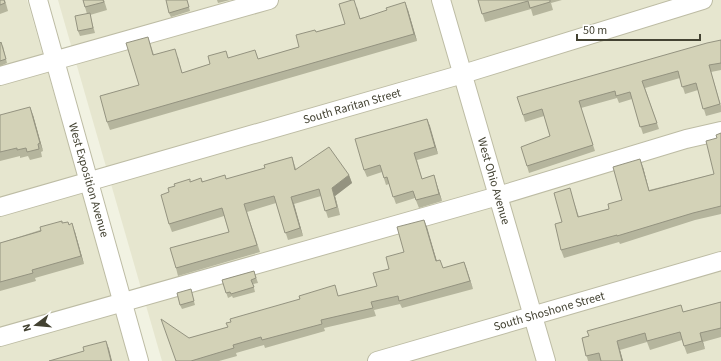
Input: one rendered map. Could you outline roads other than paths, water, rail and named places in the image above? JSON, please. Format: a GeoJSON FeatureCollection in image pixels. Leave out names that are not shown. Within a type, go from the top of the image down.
{"type":"FeatureCollection","features":[{"type":"Feature","properties":{"kind":"street","name":"West Exposition Avenue"},"geometry":{"type":"LineString","coordinates":[[38,0],[139,361]]}},
{"type":"Feature","properties":{"kind":"street"},"geometry":{"type":"LineString","coordinates":[[0,76],[269,0]]}},
{"type":"Feature","properties":{"kind":"street","name":"West Ohio Avenue"},"geometry":{"type":"LineString","coordinates":[[441,0],[546,361]]}},
{"type":"Feature","properties":{"kind":"street","name":"South Raritan Street"},"geometry":{"type":"LineString","coordinates":[[0,207],[463,74],[703,0]]}},
{"type":"Feature","properties":{"kind":"street"},"geometry":{"type":"LineString","coordinates":[[0,337],[498,196],[686,139],[721,131]]}},
{"type":"Feature","properties":{"kind":"street","name":"South Shoshone Street"},"geometry":{"type":"LineString","coordinates":[[376,361],[534,316],[721,260]]}}]}
